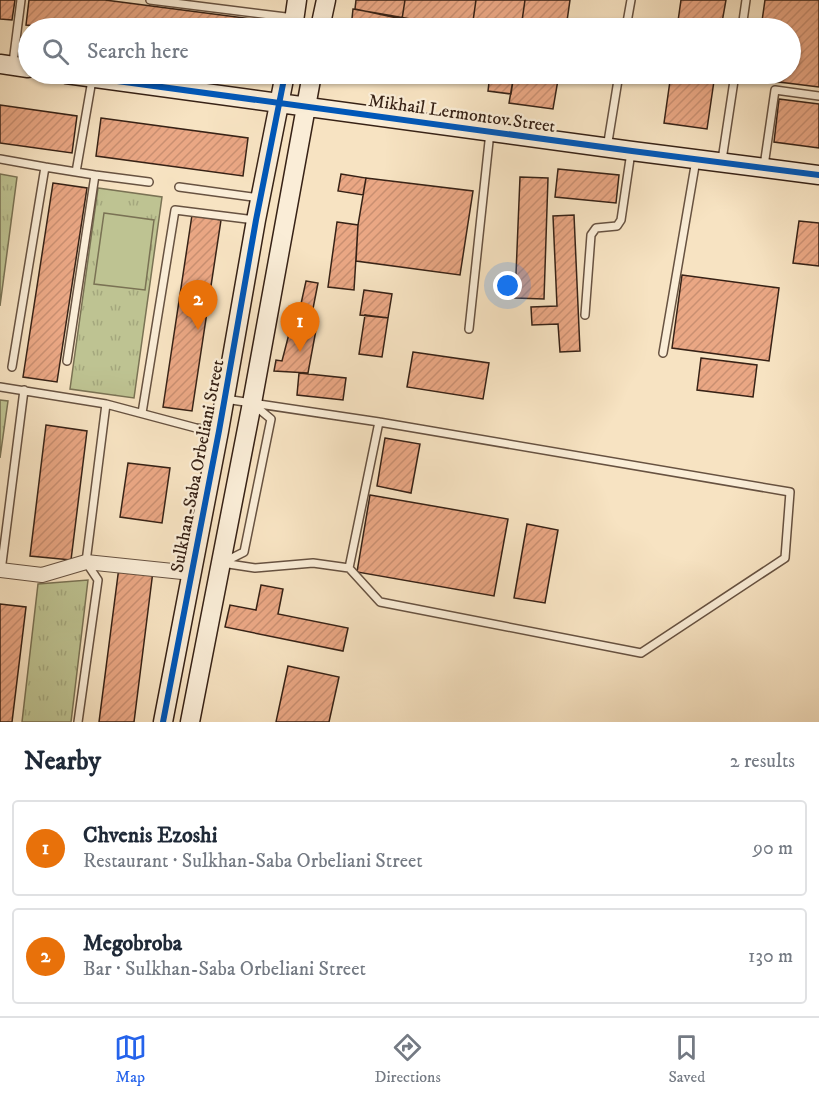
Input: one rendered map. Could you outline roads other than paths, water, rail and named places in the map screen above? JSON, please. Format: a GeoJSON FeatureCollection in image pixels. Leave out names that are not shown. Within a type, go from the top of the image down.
{"type":"FeatureCollection","features":[{"type":"Feature","properties":{"kind":"street"},"geometry":{"type":"LineString","coordinates":[[323,18],[326,0]]}},
{"type":"Feature","properties":{"kind":"street","name":"Mikhail Lermontov Street"},"geometry":{"type":"LineString","coordinates":[[144,84],[819,175]]}},
{"type":"Feature","properties":{"kind":"street","name":"Sulkhan-Saba Orbeliani Street"},"geometry":{"type":"LineString","coordinates":[[163,722],[283,84]]}},
{"type":"Feature","properties":{"kind":"street"},"geometry":{"type":"LineString","coordinates":[[190,722],[252,403],[310,84]]}},
{"type":"Feature","properties":{"kind":"street"},"geometry":{"type":"LineString","coordinates":[[1,571],[42,575],[86,562],[192,573]]}},
{"type":"Feature","properties":{"kind":"lane"},"geometry":{"type":"LineString","coordinates":[[19,18],[21,0]]}},
{"type":"Feature","properties":{"kind":"lane"},"geometry":{"type":"LineString","coordinates":[[150,0],[294,11]]}},
{"type":"Feature","properties":{"kind":"lane"},"geometry":{"type":"LineString","coordinates":[[628,18],[631,0]]}},
{"type":"Feature","properties":{"kind":"lane"},"geometry":{"type":"LineString","coordinates":[[743,18],[746,0]]}},
{"type":"Feature","properties":{"kind":"lane"},"geometry":{"type":"LineString","coordinates":[[14,66],[18,28]]}},
{"type":"Feature","properties":{"kind":"lane"},"geometry":{"type":"LineString","coordinates":[[76,172],[91,84]]}},
{"type":"Feature","properties":{"kind":"lane"},"geometry":{"type":"LineString","coordinates":[[607,147],[617,84]]}},
{"type":"Feature","properties":{"kind":"lane"},"geometry":{"type":"LineString","coordinates":[[722,163],[734,84]]}},
{"type":"Feature","properties":{"kind":"lane"},"geometry":{"type":"LineString","coordinates":[[764,169],[774,90],[819,96]]}},
{"type":"Feature","properties":{"kind":"lane"},"geometry":{"type":"LineString","coordinates":[[469,329],[490,132]]}},
{"type":"Feature","properties":{"kind":"lane"},"geometry":{"type":"LineString","coordinates":[[585,315],[591,235],[596,228],[617,226],[621,220],[632,151]]}},
{"type":"Feature","properties":{"kind":"lane"},"geometry":{"type":"LineString","coordinates":[[0,159],[95,176],[149,182]]}},
{"type":"Feature","properties":{"kind":"lane"},"geometry":{"type":"LineString","coordinates":[[663,353],[696,160]]}},
{"type":"Feature","properties":{"kind":"lane"},"geometry":{"type":"LineString","coordinates":[[12,367],[45,167]]}},
{"type":"Feature","properties":{"kind":"lane"},"geometry":{"type":"LineString","coordinates":[[67,361],[95,176]]}},
{"type":"Feature","properties":{"kind":"lane"},"geometry":{"type":"LineString","coordinates":[[179,186],[261,198]]}},
{"type":"Feature","properties":{"kind":"lane"},"geometry":{"type":"LineString","coordinates":[[142,413],[175,210],[256,220]]}},
{"type":"Feature","properties":{"kind":"lane"},"geometry":{"type":"LineString","coordinates":[[0,387],[106,404],[196,428],[219,431]]}},
{"type":"Feature","properties":{"kind":"lane"},"geometry":{"type":"LineString","coordinates":[[1,571],[24,390]]}},
{"type":"Feature","properties":{"kind":"lane"},"geometry":{"type":"LineString","coordinates":[[222,562],[255,568],[314,563],[349,568],[380,602],[640,653],[785,558],[790,492],[379,422],[225,399]]}},
{"type":"Feature","properties":{"kind":"lane"},"geometry":{"type":"LineString","coordinates":[[78,722],[98,580],[86,562],[106,404]]}},
{"type":"Feature","properties":{"kind":"lane"},"geometry":{"type":"LineString","coordinates":[[349,568],[379,422]]}},
{"type":"Feature","properties":{"kind":"place","name":"Megobroba"},"geometry":{"type":"Point","coordinates":[198,330]}},
{"type":"Feature","properties":{"kind":"place","name":"Chvenis Ezoshi"},"geometry":{"type":"Point","coordinates":[300,352]}}]}
